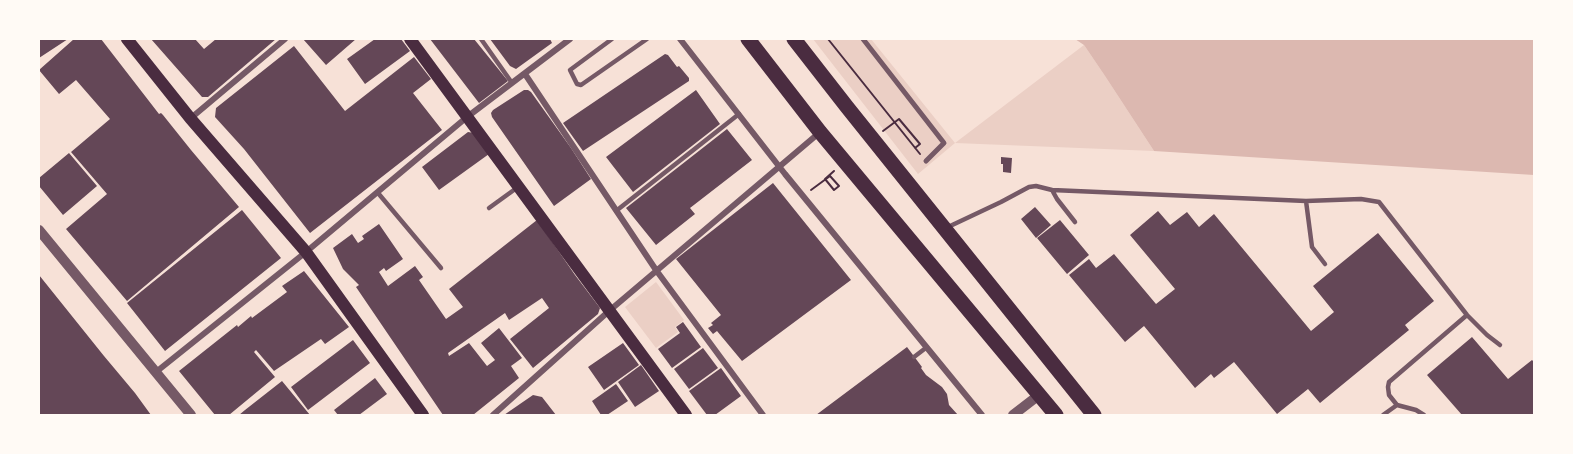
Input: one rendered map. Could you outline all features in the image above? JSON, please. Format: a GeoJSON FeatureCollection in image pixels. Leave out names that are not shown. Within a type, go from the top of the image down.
{"type":"FeatureCollection","features":[{"type":"Feature","properties":{"kind":"highway"},"geometry":{"type":"LineString","coordinates":[[748,39],[820,132],[1056,415]]}},
{"type":"Feature","properties":{"kind":"highway"},"geometry":{"type":"LineString","coordinates":[[794,39],[1094,415]]}},
{"type":"Feature","properties":{"kind":"main road"},"geometry":{"type":"LineString","coordinates":[[127,39],[190,118],[306,252],[423,415]]}},
{"type":"Feature","properties":{"kind":"main road"},"geometry":{"type":"LineString","coordinates":[[410,39],[686,415]]}},
{"type":"Feature","properties":{"kind":"street"},"geometry":{"type":"LineString","coordinates":[[190,118],[285,39]]}},
{"type":"Feature","properties":{"kind":"street"},"geometry":{"type":"LineString","coordinates":[[156,372],[378,193],[467,117],[570,39]]}},
{"type":"Feature","properties":{"kind":"street"},"geometry":{"type":"LineString","coordinates":[[680,39],[779,167],[982,415]]}},
{"type":"Feature","properties":{"kind":"street"},"geometry":{"type":"LineString","coordinates":[[863,39],[944,143],[926,161]]}},
{"type":"Feature","properties":{"kind":"street"},"geometry":{"type":"LineString","coordinates":[[525,74],[656,270],[763,415]]}},
{"type":"Feature","properties":{"kind":"street"},"geometry":{"type":"LineString","coordinates":[[493,415],[609,310],[820,132]]}},
{"type":"Feature","properties":{"kind":"street"},"geometry":{"type":"LineString","coordinates":[[39,230],[191,415]]}},
{"type":"Feature","properties":{"kind":"street"},"geometry":{"type":"LineString","coordinates":[[1013,415],[1039,394]]}},
{"type":"Feature","properties":{"kind":"lane"},"geometry":{"type":"LineString","coordinates":[[481,39],[512,83]]}},
{"type":"Feature","properties":{"kind":"lane"},"geometry":{"type":"LineString","coordinates":[[612,39],[571,69],[570,72],[579,85],[581,86],[647,39]]}},
{"type":"Feature","properties":{"kind":"lane"},"geometry":{"type":"LineString","coordinates":[[633,39],[638,45]]}},
{"type":"Feature","properties":{"kind":"lane"},"geometry":{"type":"LineString","coordinates":[[616,211],[739,114]]}},
{"type":"Feature","properties":{"kind":"lane"},"geometry":{"type":"LineString","coordinates":[[945,228],[1029,187],[1036,186],[1052,190],[1306,201],[1371,200],[1381,203],[1467,315],[1500,345]]}},
{"type":"Feature","properties":{"kind":"lane"},"geometry":{"type":"LineString","coordinates":[[489,208],[518,187]]}},
{"type":"Feature","properties":{"kind":"lane"},"geometry":{"type":"LineString","coordinates":[[1052,190],[1075,222]]}},
{"type":"Feature","properties":{"kind":"lane"},"geometry":{"type":"LineString","coordinates":[[378,193],[441,268]]}},
{"type":"Feature","properties":{"kind":"lane"},"geometry":{"type":"LineString","coordinates":[[1306,201],[1312,247],[1325,264]]}},
{"type":"Feature","properties":{"kind":"lane"},"geometry":{"type":"LineString","coordinates":[[1424,415],[1416,410],[1396,405],[1389,395],[1389,382],[1467,315]]}},
{"type":"Feature","properties":{"kind":"lane"},"geometry":{"type":"LineString","coordinates":[[914,357],[927,347]]}},
{"type":"Feature","properties":{"kind":"lane"},"geometry":{"type":"LineString","coordinates":[[1383,415],[1396,405]]}},
{"type":"Feature","properties":{"kind":"path"},"geometry":{"type":"LineString","coordinates":[[828,39],[926,161]]}},
{"type":"Feature","properties":{"kind":"path"},"geometry":{"type":"LineString","coordinates":[[899,119],[920,144],[915,148]]}},
{"type":"Feature","properties":{"kind":"path"},"geometry":{"type":"LineString","coordinates":[[803,196],[831,176],[839,186],[834,190],[825,179]]}},
{"type":"Feature","properties":{"kind":"shaded area"},"geometry":{"type":"Polygon","coordinates":[[[813,39],[871,39],[955,143],[918,174],[813,39]]]}},
{"type":"Feature","properties":{"kind":"shaded area"},"geometry":{"type":"Polygon","coordinates":[[[1075,39],[1534,39],[1534,175],[1154,151],[1084,45],[1075,39]]]}},
{"type":"Feature","properties":{"kind":"shaded area"},"geometry":{"type":"Polygon","coordinates":[[[1084,45],[1154,151],[955,143],[1084,45]]]}},
{"type":"Feature","properties":{"kind":"shaded area"},"geometry":{"type":"Polygon","coordinates":[[[656,282],[684,320],[675,327],[678,332],[656,348],[625,307],[656,282]]]}},
{"type":"Feature","properties":{"kind":"building"},"geometry":{"type":"Polygon","coordinates":[[[39,39],[68,39],[39,58],[39,39]]]}},
{"type":"Feature","properties":{"kind":"building"},"geometry":{"type":"Polygon","coordinates":[[[74,39],[101,39],[159,114],[163,115],[239,207],[127,301],[66,229],[107,194],[71,152],[110,119],[76,80],[59,94],[39,70],[74,39]]]}},
{"type":"Feature","properties":{"kind":"building"},"geometry":{"type":"Polygon","coordinates":[[[151,39],[195,39],[204,49],[216,39],[276,39],[208,97],[202,97],[151,39]]]}},
{"type":"Feature","properties":{"kind":"building"},"geometry":{"type":"Polygon","coordinates":[[[303,39],[356,39],[326,65],[303,39]]]}},
{"type":"Feature","properties":{"kind":"building"},"geometry":{"type":"Polygon","coordinates":[[[375,39],[401,39],[410,51],[365,84],[347,59],[375,39]]]}},
{"type":"Feature","properties":{"kind":"building"},"geometry":{"type":"Polygon","coordinates":[[[430,39],[474,39],[508,81],[479,103],[430,39]]]}},
{"type":"Feature","properties":{"kind":"building"},"geometry":{"type":"Polygon","coordinates":[[[490,39],[550,39],[552,43],[516,69],[510,66],[490,39]]]}},
{"type":"Feature","properties":{"kind":"building"},"geometry":{"type":"Polygon","coordinates":[[[294,46],[345,111],[414,57],[431,79],[413,93],[442,130],[310,233],[244,149],[215,117],[216,108],[294,46]]]}},
{"type":"Feature","properties":{"kind":"building"},"geometry":{"type":"Polygon","coordinates":[[[665,54],[677,67],[679,66],[689,81],[583,151],[563,123],[665,54]]]}},
{"type":"Feature","properties":{"kind":"building"},"geometry":{"type":"Polygon","coordinates":[[[524,90],[531,92],[591,179],[554,206],[492,117],[493,110],[524,90]]]}},
{"type":"Feature","properties":{"kind":"building"},"geometry":{"type":"Polygon","coordinates":[[[696,90],[720,124],[633,192],[606,157],[696,90]]]}},
{"type":"Feature","properties":{"kind":"building"},"geometry":{"type":"Polygon","coordinates":[[[727,129],[752,160],[690,208],[695,214],[656,245],[626,208],[727,129]]]}},
{"type":"Feature","properties":{"kind":"building"},"geometry":{"type":"Polygon","coordinates":[[[468,132],[474,133],[489,154],[439,190],[422,167],[468,132]]]}},
{"type":"Feature","properties":{"kind":"building"},"geometry":{"type":"Polygon","coordinates":[[[69,153],[97,186],[63,215],[39,186],[39,178],[69,153]]]}},
{"type":"Feature","properties":{"kind":"building"},"geometry":{"type":"Polygon","coordinates":[[[1001,157],[1012,158],[1011,173],[1003,172],[1001,157]]]}},
{"type":"Feature","properties":{"kind":"building"},"geometry":{"type":"Polygon","coordinates":[[[773,183],[851,280],[742,361],[717,331],[713,334],[708,328],[721,315],[676,259],[773,183]]]}},
{"type":"Feature","properties":{"kind":"building"},"geometry":{"type":"Polygon","coordinates":[[[1035,207],[1051,225],[1036,238],[1021,219],[1035,207]]]}},
{"type":"Feature","properties":{"kind":"building"},"geometry":{"type":"Polygon","coordinates":[[[242,210],[281,258],[165,351],[127,303],[242,210]]]}},
{"type":"Feature","properties":{"kind":"building"},"geometry":{"type":"Polygon","coordinates":[[[1158,211],[1170,225],[1187,212],[1199,227],[1214,214],[1311,331],[1334,312],[1313,286],[1378,233],[1434,301],[1405,325],[1409,330],[1320,403],[1308,389],[1277,414],[1234,362],[1214,378],[1211,374],[1195,388],[1144,326],[1125,342],[1069,275],[1089,259],[1096,268],[1114,254],[1156,304],[1175,289],[1130,235],[1158,211]]]}},
{"type":"Feature","properties":{"kind":"building"},"geometry":{"type":"Polygon","coordinates":[[[537,220],[600,308],[598,314],[533,368],[510,339],[549,308],[542,298],[509,320],[505,313],[448,353],[449,356],[469,343],[487,366],[495,360],[481,343],[499,328],[522,358],[511,366],[519,378],[473,415],[443,415],[356,287],[359,285],[343,269],[333,248],[352,234],[358,243],[364,239],[362,236],[379,224],[403,259],[386,271],[384,268],[379,272],[388,286],[415,266],[423,277],[419,280],[446,319],[463,307],[449,289],[537,220]]]}},
{"type":"Feature","properties":{"kind":"building"},"geometry":{"type":"Polygon","coordinates":[[[1060,220],[1089,255],[1067,274],[1037,238],[1060,220]]]}},
{"type":"Feature","properties":{"kind":"building"},"geometry":{"type":"Polygon","coordinates":[[[304,271],[349,327],[325,344],[321,339],[274,371],[256,350],[254,352],[275,377],[229,415],[215,415],[179,371],[237,325],[238,327],[251,316],[252,318],[287,292],[282,286],[304,271]]]}},
{"type":"Feature","properties":{"kind":"building"},"geometry":{"type":"Polygon","coordinates":[[[39,275],[135,393],[151,415],[39,415],[39,275]]]}},
{"type":"Feature","properties":{"kind":"building"},"geometry":{"type":"Polygon","coordinates":[[[683,322],[701,347],[672,368],[658,349],[680,333],[676,327],[683,322]]]}},
{"type":"Feature","properties":{"kind":"building"},"geometry":{"type":"Polygon","coordinates":[[[1472,337],[1508,379],[1532,360],[1534,362],[1534,415],[1462,415],[1427,375],[1472,337]]]}},
{"type":"Feature","properties":{"kind":"building"},"geometry":{"type":"Polygon","coordinates":[[[353,340],[370,363],[308,410],[291,387],[353,340]]]}},
{"type":"Feature","properties":{"kind":"building"},"geometry":{"type":"Polygon","coordinates":[[[623,343],[639,365],[604,390],[588,367],[623,343]]]}},
{"type":"Feature","properties":{"kind":"building"},"geometry":{"type":"Polygon","coordinates":[[[907,347],[926,375],[942,387],[947,394],[949,405],[958,415],[816,415],[907,347]]]}},
{"type":"Feature","properties":{"kind":"building"},"geometry":{"type":"Polygon","coordinates":[[[703,348],[718,368],[689,389],[674,369],[703,348]]]}},
{"type":"Feature","properties":{"kind":"building"},"geometry":{"type":"Polygon","coordinates":[[[641,365],[659,391],[635,407],[618,382],[641,365]]]}},
{"type":"Feature","properties":{"kind":"building"},"geometry":{"type":"Polygon","coordinates":[[[721,368],[741,396],[715,415],[707,415],[689,391],[721,368]]]}},
{"type":"Feature","properties":{"kind":"building"},"geometry":{"type":"Polygon","coordinates":[[[375,378],[387,394],[359,415],[338,415],[334,410],[375,378]]]}},
{"type":"Feature","properties":{"kind":"building"},"geometry":{"type":"Polygon","coordinates":[[[282,381],[310,415],[239,415],[245,410],[282,381]]]}},
{"type":"Feature","properties":{"kind":"building"},"geometry":{"type":"Polygon","coordinates":[[[616,384],[628,401],[607,415],[601,415],[592,401],[616,384]]]}},
{"type":"Feature","properties":{"kind":"building"},"geometry":{"type":"Polygon","coordinates":[[[533,395],[542,397],[556,415],[504,415],[533,395]]]}}]}
